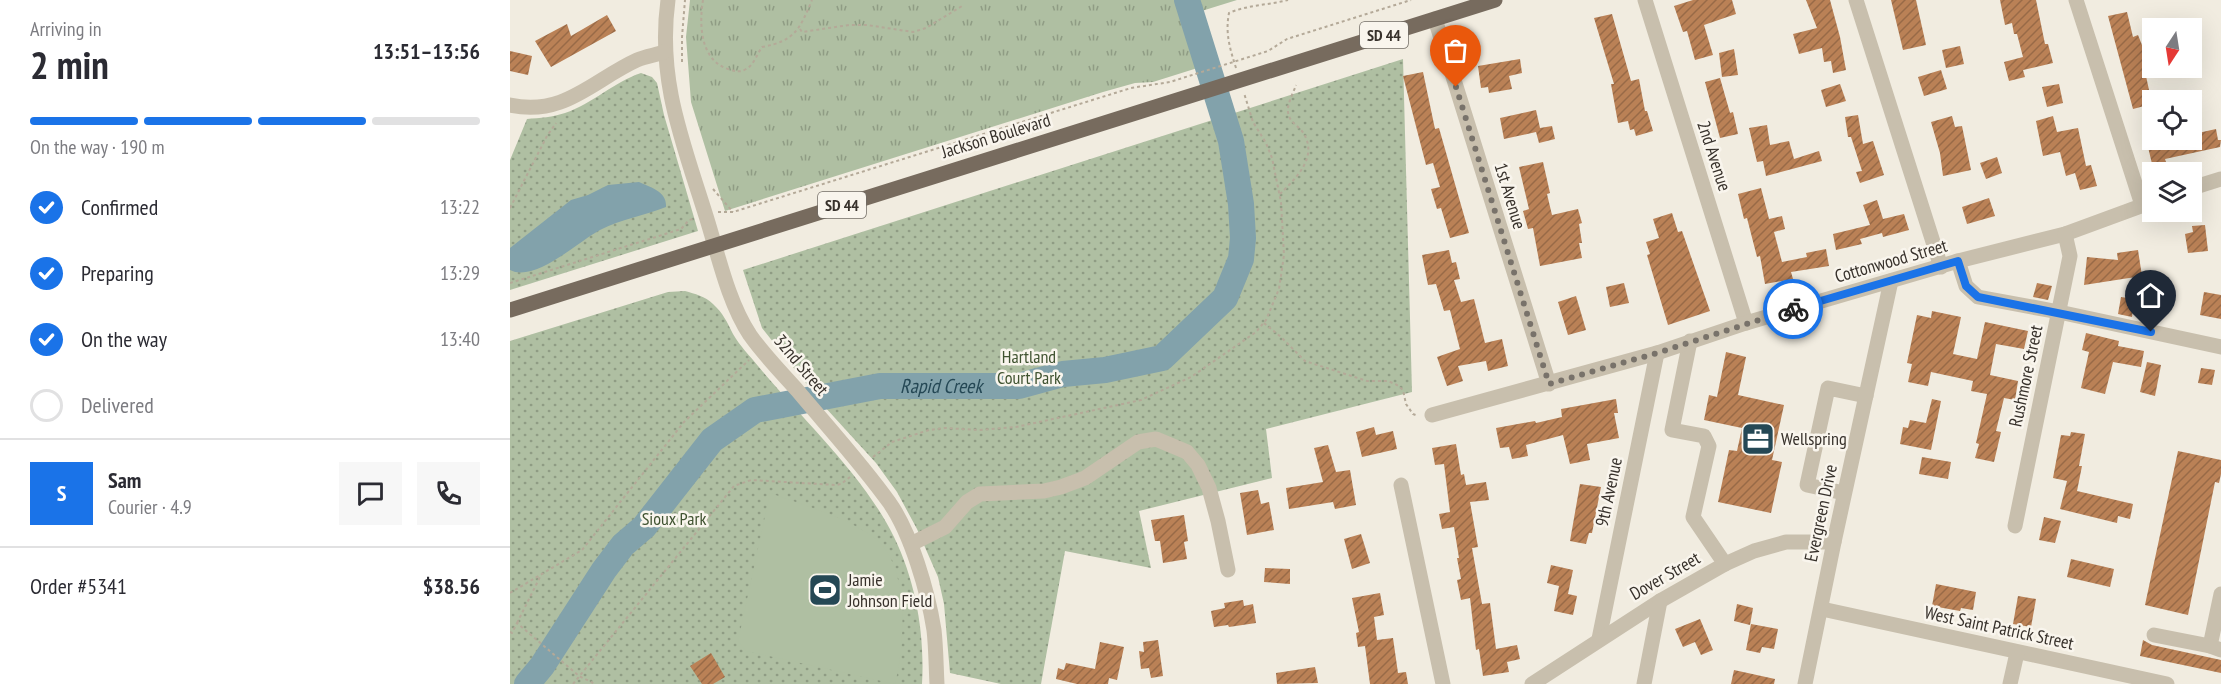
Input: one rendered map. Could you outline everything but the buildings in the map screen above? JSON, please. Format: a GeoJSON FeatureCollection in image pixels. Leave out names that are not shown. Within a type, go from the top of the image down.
{"type":"FeatureCollection","features":[{"type":"Feature","properties":{"kind":"main road","name":"Jackson Boulevard"},"geometry":{"type":"LineString","coordinates":[[510,310],[1495,0]]}},
{"type":"Feature","properties":{"kind":"street","name":"32nd Street"},"geometry":{"type":"LineString","coordinates":[[668,0],[664,52],[677,125],[736,307],[744,324],[774,364],[828,426],[890,504],[911,544],[934,629],[938,684]]}},
{"type":"Feature","properties":{"kind":"street","name":"2nd Avenue"},"geometry":{"type":"LineString","coordinates":[[1644,0],[1746,323]]}},
{"type":"Feature","properties":{"kind":"street"},"geometry":{"type":"LineString","coordinates":[[1856,0],[1941,267]]}},
{"type":"Feature","properties":{"kind":"street"},"geometry":{"type":"LineString","coordinates":[[2076,0],[2142,189]]}},
{"type":"Feature","properties":{"kind":"street","name":"1st Avenue"},"geometry":{"type":"LineString","coordinates":[[1435,19],[1549,384]]}},
{"type":"Feature","properties":{"kind":"street"},"geometry":{"type":"LineString","coordinates":[[510,105],[546,107],[571,99],[638,60],[664,52]]}},
{"type":"Feature","properties":{"kind":"street"},"geometry":{"type":"LineString","coordinates":[[2202,186],[2221,179]]}},
{"type":"Feature","properties":{"kind":"street","name":"Cottonwood Street"},"geometry":{"type":"LineString","coordinates":[[1431,415],[1657,353],[1746,323],[1891,280],[2065,234],[2142,205]]}},
{"type":"Feature","properties":{"kind":"street","name":"Rushmore Street"},"geometry":{"type":"LineString","coordinates":[[2015,526],[2070,256],[2065,234]]}},
{"type":"Feature","properties":{"kind":"street"},"geometry":{"type":"LineString","coordinates":[[1958,261],[1966,286],[1978,297],[2221,347]]}},
{"type":"Feature","properties":{"kind":"street","name":"Evergreen Drive"},"geometry":{"type":"LineString","coordinates":[[1805,684],[1891,280]]}},
{"type":"Feature","properties":{"kind":"street"},"geometry":{"type":"LineString","coordinates":[[1690,341],[1672,430],[1704,436],[1710,446],[1693,517],[1725,564]]}},
{"type":"Feature","properties":{"kind":"street","name":"9th Avenue"},"geometry":{"type":"LineString","coordinates":[[1599,639],[1657,353]]}},
{"type":"Feature","properties":{"kind":"street"},"geometry":{"type":"LineString","coordinates":[[1844,493],[1807,485],[1828,388],[1866,396]]}},
{"type":"Feature","properties":{"kind":"street"},"geometry":{"type":"LineString","coordinates":[[911,544],[945,527],[967,502],[980,494],[1044,491],[1061,487],[1085,478],[1137,442],[1156,439],[1187,452],[1198,465],[1209,488],[1228,570]]}},
{"type":"Feature","properties":{"kind":"street"},"geometry":{"type":"LineString","coordinates":[[1401,485],[1443,684]]}},
{"type":"Feature","properties":{"kind":"street","name":"Dover Street"},"geometry":{"type":"LineString","coordinates":[[1532,684],[1660,601],[1725,564],[1755,551],[1786,542],[1834,542]]}},
{"type":"Feature","properties":{"kind":"street"},"geometry":{"type":"LineString","coordinates":[[2154,635],[2215,649],[2221,594]]}},
{"type":"Feature","properties":{"kind":"street"},"geometry":{"type":"LineString","coordinates":[[1644,684],[1660,601]]}},
{"type":"Feature","properties":{"kind":"street","name":"West Saint Patrick Street"},"geometry":{"type":"LineString","coordinates":[[1822,609],[2016,653],[2168,684]]}},
{"type":"Feature","properties":{"kind":"street"},"geometry":{"type":"LineString","coordinates":[[2010,684],[2016,653]]}},
{"type":"Feature","properties":{"kind":"path"},"geometry":{"type":"LineString","coordinates":[[683,69],[682,37],[685,0]]}},
{"type":"Feature","properties":{"kind":"path"},"geometry":{"type":"LineString","coordinates":[[703,0],[703,42],[713,59],[723,67],[740,72],[748,69],[762,46],[781,42],[800,29],[812,0]]}},
{"type":"Feature","properties":{"kind":"path"},"geometry":{"type":"LineString","coordinates":[[1237,70],[1228,40],[1229,13],[1240,8],[1288,0]]}},
{"type":"Feature","properties":{"kind":"path"},"geometry":{"type":"LineString","coordinates":[[510,283],[681,229],[689,220],[721,211],[733,212],[1131,88],[1170,82],[1268,51],[1287,39],[1411,0]]}},
{"type":"Feature","properties":{"kind":"path"},"geometry":{"type":"LineString","coordinates":[[800,29],[807,33],[840,26],[867,25],[913,32],[926,28],[962,6]]}},
{"type":"Feature","properties":{"kind":"path"},"geometry":{"type":"LineString","coordinates":[[1280,194],[1301,172],[1308,153],[1308,142],[1289,117],[1287,108],[1296,85]]}},
{"type":"Feature","properties":{"kind":"path"},"geometry":{"type":"LineString","coordinates":[[573,684],[734,486],[751,480],[841,484],[892,442],[916,433],[945,428],[979,430],[1016,428],[1141,400],[1191,377],[1243,343],[1264,323],[1279,288],[1284,255],[1280,194],[1269,151],[1252,122],[1243,91]]}},
{"type":"Feature","properties":{"kind":"path"},"geometry":{"type":"LineString","coordinates":[[510,208],[556,123]]}},
{"type":"Feature","properties":{"kind":"path"},"geometry":{"type":"LineString","coordinates":[[711,180],[714,190],[733,212]]}},
{"type":"Feature","properties":{"kind":"path"},"geometry":{"type":"LineString","coordinates":[[1264,323],[1305,361],[1366,381],[1388,381],[1403,390],[1406,404],[1413,414],[1421,417],[1431,415]]}},
{"type":"Feature","properties":{"kind":"path"},"geometry":{"type":"LineString","coordinates":[[510,592],[582,550],[684,422],[749,360]]}},
{"type":"Feature","properties":{"kind":"path"},"geometry":{"type":"LineString","coordinates":[[510,639],[542,572]]}},
{"type":"Feature","properties":{"kind":"path"},"geometry":{"type":"LineString","coordinates":[[517,623],[579,676],[595,684]]}},
{"type":"Feature","properties":{"kind":"green space"},"geometry":{"type":"Polygon","coordinates":[[[690,0],[1237,0],[1192,14],[1207,65],[1153,82],[1135,83],[1103,92],[725,211],[691,102],[686,37],[690,0]]]}},
{"type":"Feature","properties":{"kind":"green space","name":"Hartland Court Park"},"geometry":{"type":"Polygon","coordinates":[[[1403,59],[1412,392],[1266,429],[1272,478],[1139,511],[1151,568],[1065,551],[1041,684],[1001,684],[950,673],[944,604],[938,577],[917,529],[897,492],[876,463],[824,406],[762,328],[743,270],[1403,59]]]}},
{"type":"Feature","properties":{"kind":"green space"},"geometry":{"type":"Polygon","coordinates":[[[641,73],[652,77],[657,83],[698,231],[510,290],[510,160],[527,119],[542,118],[575,109],[641,73]]]}},
{"type":"Feature","properties":{"kind":"green space","name":"Sioux Park"},"geometry":{"type":"Polygon","coordinates":[[[685,291],[707,299],[720,311],[741,346],[832,449],[867,492],[882,515],[902,554],[913,590],[922,647],[922,684],[510,684],[510,341],[668,292],[685,291]]]}},
{"type":"Feature","properties":{"kind":"green space","name":"Jamie Johnson Field"},"geometry":{"type":"Polygon","coordinates":[[[770,493],[848,522],[872,536],[885,548],[899,584],[902,605],[901,648],[895,684],[746,651],[738,641],[770,493]]]}},
{"type":"Feature","properties":{"kind":"water"},"geometry":{"type":"Polygon","coordinates":[[[1175,0],[1195,0],[1215,58],[1198,63],[1175,0]]]}},
{"type":"Feature","properties":{"kind":"water"},"geometry":{"type":"Polygon","coordinates":[[[639,182],[661,194],[666,207],[600,230],[556,259],[532,271],[510,270],[510,248],[571,200],[608,185],[639,182]]]}},
{"type":"Feature","properties":{"kind":"waterway","name":"Rapid Creek"},"geometry":{"type":"LineString","coordinates":[[527,684],[542,666],[604,570],[623,545],[644,527],[712,440],[755,410],[880,386],[1019,386],[1063,374],[1105,370],[1162,358],[1225,298],[1241,259],[1243,238],[1241,204],[1231,141],[1187,0]]}},
{"type":"Feature","properties":{"kind":"way so far"},"geometry":{"type":"LineString","coordinates":[[1456,87],[1549,384],[1657,353],[1793,309]]}},
{"type":"Feature","properties":{"kind":"place","name":"Wellspring"},"geometry":{"type":"Point","coordinates":[1758,439]}},
{"type":"Feature","properties":{"kind":"place","name":"Jamie Johnson Field"},"geometry":{"type":"Point","coordinates":[825,590]}},
{"type":"Feature","properties":{"kind":"route"},"geometry":{"type":"LineString","coordinates":[[1793,309],[1958,261],[1966,286],[1978,297],[2151,332]]}}]}
